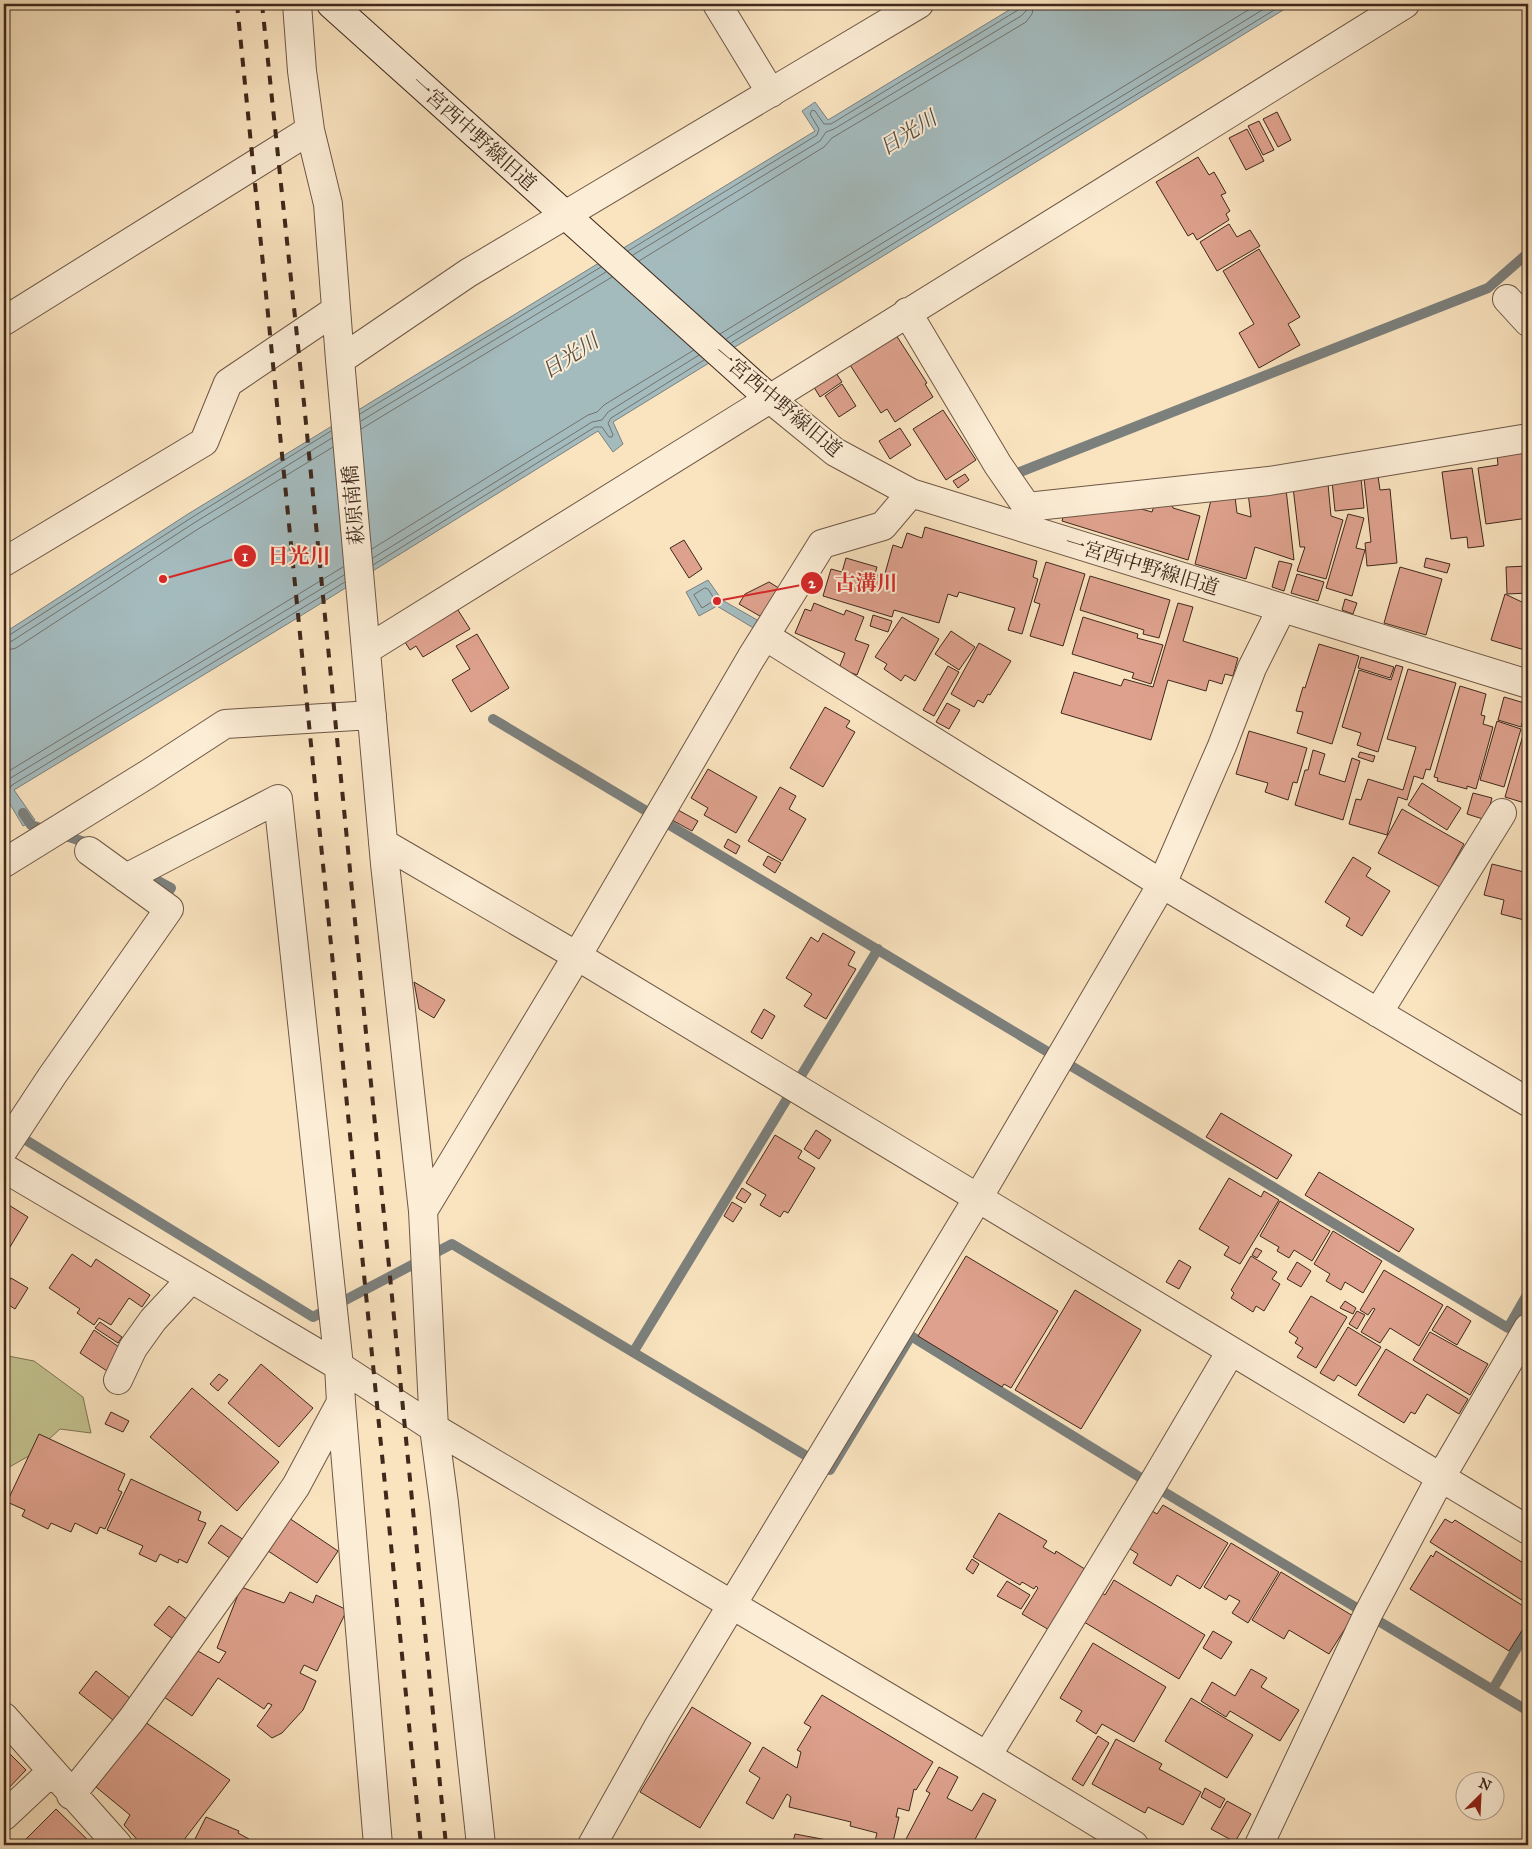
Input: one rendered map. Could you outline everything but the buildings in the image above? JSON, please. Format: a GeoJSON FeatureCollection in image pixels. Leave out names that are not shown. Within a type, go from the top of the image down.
{"type":"FeatureCollection","features":[{"type":"Feature","properties":{"kind":"street","name":"萩原南橋"},"geometry":{"type":"LineString","coordinates":[[297,4],[302,71],[310,130],[328,204],[340,360],[384,843],[423,1211],[434,1428],[481,1845]]}},
{"type":"Feature","properties":{"kind":"street","name":"一宮西中野線旧道"},"geometry":{"type":"LineString","coordinates":[[330,4],[769,398],[835,452],[911,493],[1025,518],[1282,608],[1528,684]]}},
{"type":"Feature","properties":{"kind":"street"},"geometry":{"type":"LineString","coordinates":[[717,4],[772,93]]}},
{"type":"Feature","properties":{"kind":"street"},"geometry":{"type":"LineString","coordinates":[[340,360],[468,273],[919,4]]}},
{"type":"Feature","properties":{"kind":"street"},"geometry":{"type":"LineString","coordinates":[[366,650],[1405,4]]}},
{"type":"Feature","properties":{"kind":"street"},"geometry":{"type":"LineString","coordinates":[[4,321],[310,130]]}},
{"type":"Feature","properties":{"kind":"street"},"geometry":{"type":"LineString","coordinates":[[1507,299],[1528,322]]}},
{"type":"Feature","properties":{"kind":"street"},"geometry":{"type":"LineString","coordinates":[[4,562],[204,442],[228,382],[336,310]]}},
{"type":"Feature","properties":{"kind":"street"},"geometry":{"type":"LineString","coordinates":[[907,312],[998,465],[1025,518],[1268,481],[1528,438]]}},
{"type":"Feature","properties":{"kind":"street"},"geometry":{"type":"LineString","coordinates":[[423,1211],[577,956],[765,636],[822,544],[883,526],[911,493]]}},
{"type":"Feature","properties":{"kind":"street"},"geometry":{"type":"LineString","coordinates":[[592,1845],[658,1727],[978,1198],[1162,884],[1222,746],[1252,668],[1282,608]]}},
{"type":"Feature","properties":{"kind":"street"},"geometry":{"type":"LineString","coordinates":[[765,636],[1162,884],[1528,1102]]}},
{"type":"Feature","properties":{"kind":"street"},"geometry":{"type":"LineString","coordinates":[[4,864],[225,724],[372,715]]}},
{"type":"Feature","properties":{"kind":"street"},"geometry":{"type":"LineString","coordinates":[[126,878],[278,799],[339,1366],[378,1845]]}},
{"type":"Feature","properties":{"kind":"street"},"geometry":{"type":"LineString","coordinates":[[1378,1013],[1502,813]]}},
{"type":"Feature","properties":{"kind":"street"},"geometry":{"type":"LineString","coordinates":[[384,843],[577,956],[1528,1530]]}},
{"type":"Feature","properties":{"kind":"street"},"geometry":{"type":"LineString","coordinates":[[4,1148],[169,909],[88,851]]}},
{"type":"Feature","properties":{"kind":"street"},"geometry":{"type":"LineString","coordinates":[[4,1168],[339,1366],[434,1428],[1134,1845]]}},
{"type":"Feature","properties":{"kind":"street"},"geometry":{"type":"LineString","coordinates":[[118,1380],[133,1348],[153,1320],[191,1278]]}},
{"type":"Feature","properties":{"kind":"street"},"geometry":{"type":"LineString","coordinates":[[1259,1845],[1364,1622],[1441,1477],[1528,1328]]}},
{"type":"Feature","properties":{"kind":"street"},"geometry":{"type":"LineString","coordinates":[[987,1756],[1231,1351]]}},
{"type":"Feature","properties":{"kind":"street"},"geometry":{"type":"LineString","coordinates":[[71,1795],[132,1719],[246,1559],[296,1486],[341,1402]]}},
{"type":"Feature","properties":{"kind":"street"},"geometry":{"type":"LineString","coordinates":[[4,1717],[71,1795],[118,1845]]}},
{"type":"Feature","properties":{"kind":"street"},"geometry":{"type":"LineString","coordinates":[[4,1816],[51,1772]]}},
{"type":"Feature","properties":{"kind":"green space"},"geometry":{"type":"Polygon","coordinates":[[[8,1356],[34,1361],[83,1397],[91,1433],[60,1429],[34,1453],[6,1469],[4,1515],[4,1358],[8,1356]]]}},
{"type":"Feature","properties":{"kind":"water"},"geometry":{"type":"Polygon","coordinates":[[[1019,4],[1293,4],[613,422],[623,444],[613,452],[598,431],[294,620],[14,790],[35,820],[23,826],[4,794],[4,633],[188,514],[815,131],[802,111],[815,102],[828,120],[1019,4]]]}},
{"type":"Feature","properties":{"kind":"water"},"geometry":{"type":"Polygon","coordinates":[[[708,580],[722,600],[766,625],[760,632],[717,606],[699,616],[686,592],[708,580]]]}},
{"type":"Feature","properties":{"kind":"waterway"},"geometry":{"type":"LineString","coordinates":[[1020,472],[1488,288],[1528,253]]}},
{"type":"Feature","properties":{"kind":"waterway"},"geometry":{"type":"LineString","coordinates":[[493,719],[1508,1328],[1528,1293]]}},
{"type":"Feature","properties":{"kind":"waterway"},"geometry":{"type":"LineString","coordinates":[[23,813],[31,825],[94,845]]}},
{"type":"Feature","properties":{"kind":"waterway"},"geometry":{"type":"LineString","coordinates":[[143,873],[171,888],[161,902]]}},
{"type":"Feature","properties":{"kind":"waterway"},"geometry":{"type":"LineString","coordinates":[[634,1351],[878,949]]}},
{"type":"Feature","properties":{"kind":"waterway"},"geometry":{"type":"LineString","coordinates":[[16,1134],[313,1317],[452,1244],[830,1470],[911,1336],[1159,1489],[1528,1711]]}},
{"type":"Feature","properties":{"kind":"waterway"},"geometry":{"type":"LineString","coordinates":[[1493,1689],[1528,1629]]}},
{"type":"Feature","properties":{"kind":"railway"},"geometry":{"type":"LineString","coordinates":[[237,4],[421,1845]]}},
{"type":"Feature","properties":{"kind":"railway"},"geometry":{"type":"LineString","coordinates":[[262,4],[303,393],[446,1845]]}},
{"type":"Feature","properties":{"kind":"place","name":"日光川"},"geometry":{"type":"Point","coordinates":[163,579]}},
{"type":"Feature","properties":{"kind":"place","name":"古溝川"},"geometry":{"type":"Point","coordinates":[717,601]}}]}
